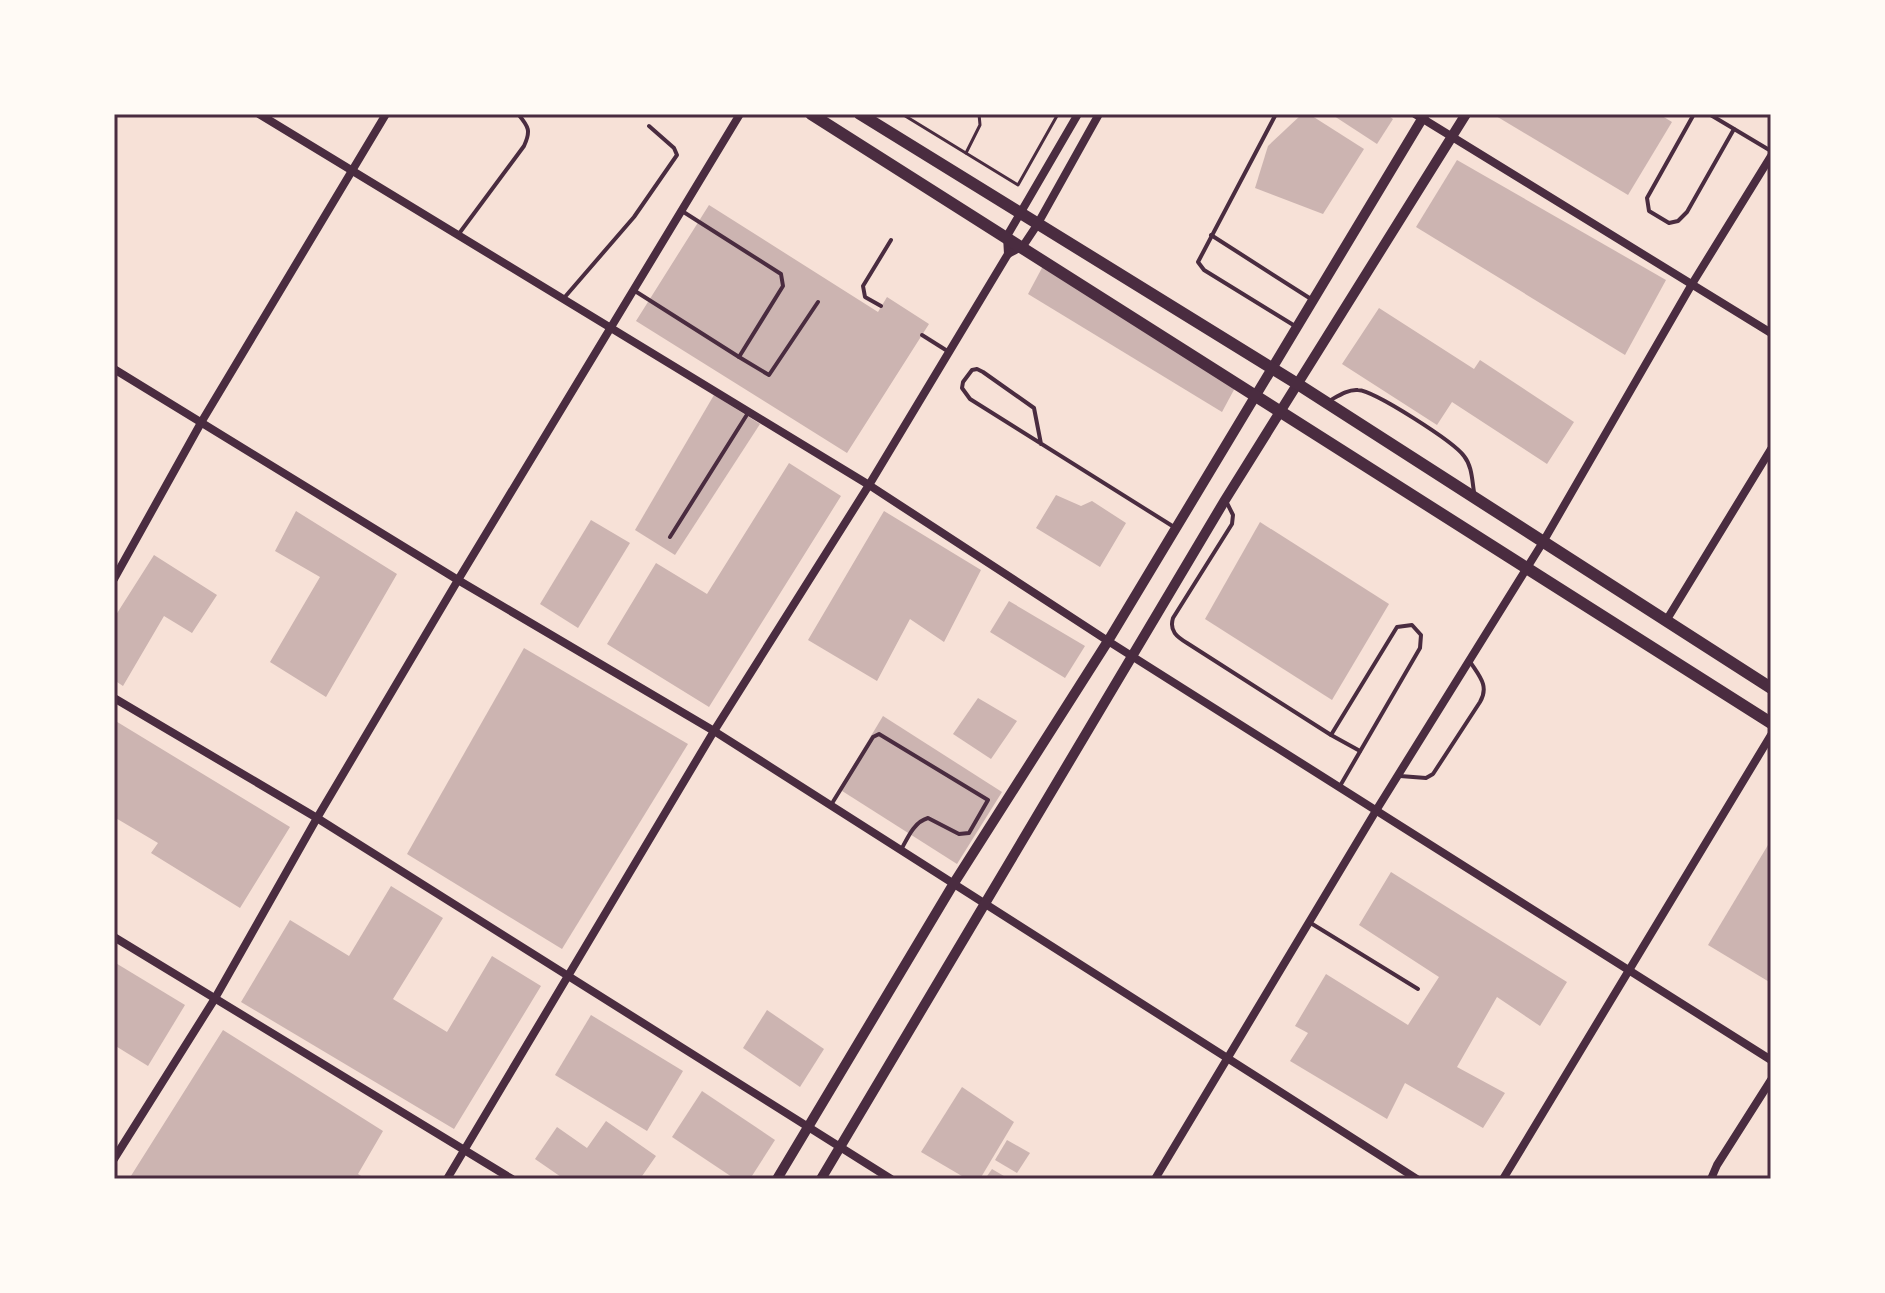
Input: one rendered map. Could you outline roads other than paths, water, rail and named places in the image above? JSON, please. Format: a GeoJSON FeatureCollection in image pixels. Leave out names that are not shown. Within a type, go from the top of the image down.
{"type":"FeatureCollection","features":[{"type":"Feature","properties":{"kind":"main road"},"geometry":{"type":"LineString","coordinates":[[811,114],[1771,723]]}},
{"type":"Feature","properties":{"kind":"main road"},"geometry":{"type":"LineString","coordinates":[[860,114],[1296,383],[1771,688]]}},
{"type":"Feature","properties":{"kind":"street"},"geometry":{"type":"LineString","coordinates":[[259,114],[869,485],[1108,641],[1771,1060]]}},
{"type":"Feature","properties":{"kind":"street"},"geometry":{"type":"LineString","coordinates":[[114,579],[202,421],[386,114]]}},
{"type":"Feature","properties":{"kind":"street"},"geometry":{"type":"LineString","coordinates":[[114,1159],[214,1000],[458,580],[740,114]]}},
{"type":"Feature","properties":{"kind":"street"},"geometry":{"type":"LineString","coordinates":[[1008,254],[1007,236],[1078,114]]}},
{"type":"Feature","properties":{"kind":"street"},"geometry":{"type":"LineString","coordinates":[[447,1179],[714,731],[869,485],[1008,254],[1023,246],[1037,225],[1099,114]]}},
{"type":"Feature","properties":{"kind":"street"},"geometry":{"type":"LineString","coordinates":[[821,1179],[1131,655],[1296,383],[1466,114]]}},
{"type":"Feature","properties":{"kind":"street"},"geometry":{"type":"LineString","coordinates":[[777,1179],[954,883],[1176,529],[1421,115],[1771,333]]}},
{"type":"Feature","properties":{"kind":"street"},"geometry":{"type":"LineString","coordinates":[[1155,1179],[1397,776],[1543,542],[1771,153]]}},
{"type":"Feature","properties":{"kind":"street"},"geometry":{"type":"LineString","coordinates":[[114,369],[458,580],[714,731],[1417,1179]]}},
{"type":"Feature","properties":{"kind":"street"},"geometry":{"type":"LineString","coordinates":[[1666,621],[1771,449]]}},
{"type":"Feature","properties":{"kind":"street"},"geometry":{"type":"LineString","coordinates":[[114,698],[317,818],[891,1179]]}},
{"type":"Feature","properties":{"kind":"street"},"geometry":{"type":"LineString","coordinates":[[1503,1179],[1771,735]]}},
{"type":"Feature","properties":{"kind":"street"},"geometry":{"type":"LineString","coordinates":[[114,937],[512,1179]]}},
{"type":"Feature","properties":{"kind":"street"},"geometry":{"type":"LineString","coordinates":[[1711,1179],[1771,1080]]}},
{"type":"Feature","properties":{"kind":"lane"},"geometry":{"type":"LineString","coordinates":[[458,235],[530,134],[529,127],[518,114]]}},
{"type":"Feature","properties":{"kind":"lane"},"geometry":{"type":"LineString","coordinates":[[1276,114],[1211,235],[1200,257],[1200,266],[1297,327]]}},
{"type":"Feature","properties":{"kind":"lane"},"geometry":{"type":"LineString","coordinates":[[1694,114],[1647,198],[1649,211],[1669,223],[1678,221],[1687,212],[1734,129]]}},
{"type":"Feature","properties":{"kind":"lane"},"geometry":{"type":"LineString","coordinates":[[1709,114],[1771,153]]}},
{"type":"Feature","properties":{"kind":"lane"},"geometry":{"type":"LineString","coordinates":[[562,300],[634,217],[677,155],[674,148],[649,126]]}},
{"type":"Feature","properties":{"kind":"lane"},"geometry":{"type":"LineString","coordinates":[[682,211],[781,274],[784,280],[739,357]]}},
{"type":"Feature","properties":{"kind":"lane"},"geometry":{"type":"LineString","coordinates":[[1211,235],[1313,300]]}},
{"type":"Feature","properties":{"kind":"lane"},"geometry":{"type":"LineString","coordinates":[[881,306],[865,297],[863,286],[891,240]]}},
{"type":"Feature","properties":{"kind":"lane"},"geometry":{"type":"LineString","coordinates":[[633,290],[769,375],[818,302]]}},
{"type":"Feature","properties":{"kind":"lane"},"geometry":{"type":"LineString","coordinates":[[922,335],[949,352]]}},
{"type":"Feature","properties":{"kind":"lane"},"geometry":{"type":"LineString","coordinates":[[1041,444],[1034,408],[983,372],[972,370],[962,388],[970,399],[1041,444],[1176,529]]}},
{"type":"Feature","properties":{"kind":"lane"},"geometry":{"type":"LineString","coordinates":[[1326,402],[1351,390],[1368,392],[1447,440],[1468,462],[1475,498]]}},
{"type":"Feature","properties":{"kind":"lane"},"geometry":{"type":"LineString","coordinates":[[670,537],[748,413]]}},
{"type":"Feature","properties":{"kind":"lane"},"geometry":{"type":"LineString","coordinates":[[1225,500],[1233,515],[1232,524],[1173,618],[1172,630],[1187,643],[1360,751]]}},
{"type":"Feature","properties":{"kind":"lane"},"geometry":{"type":"LineString","coordinates":[[1331,735],[1393,631],[1402,624],[1416,627],[1421,635],[1420,648],[1340,786]]}},
{"type":"Feature","properties":{"kind":"lane"},"geometry":{"type":"LineString","coordinates":[[1397,776],[1426,778],[1433,774],[1480,702],[1484,683],[1469,660]]}},
{"type":"Feature","properties":{"kind":"lane"},"geometry":{"type":"LineString","coordinates":[[831,805],[873,737],[879,734],[988,800],[969,833],[959,834],[928,818],[924,819],[915,827],[901,850]]}},
{"type":"Feature","properties":{"kind":"lane"},"geometry":{"type":"LineString","coordinates":[[1309,922],[1418,989]]}}]}
